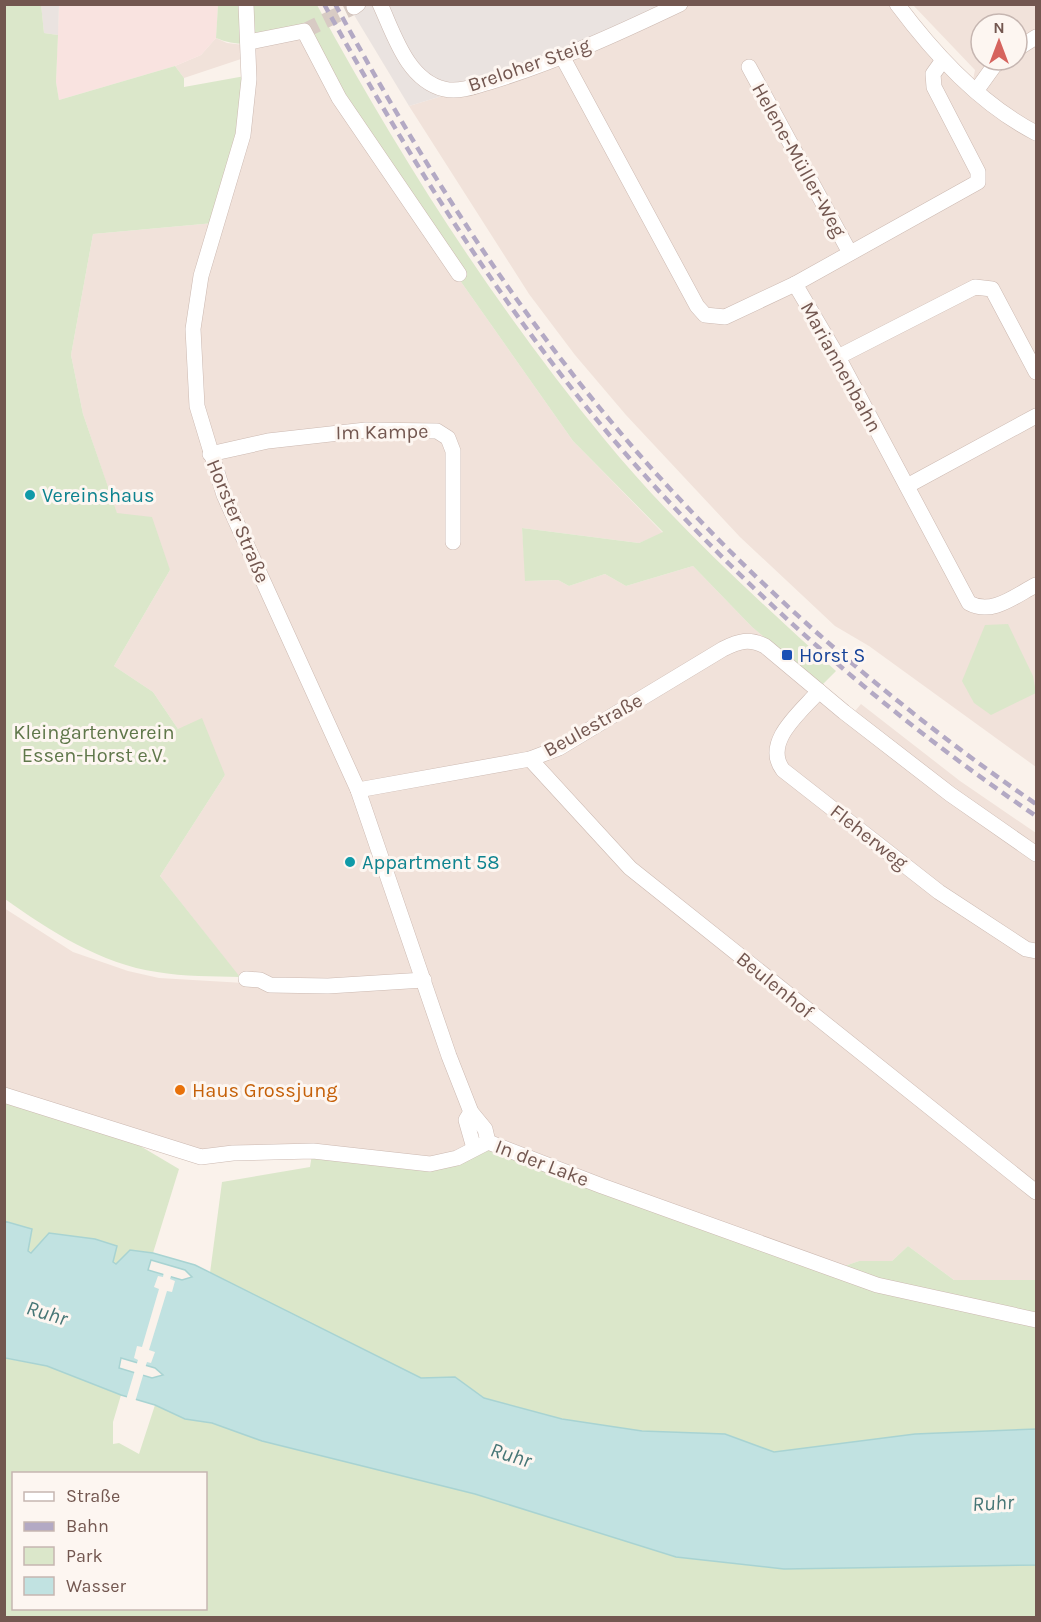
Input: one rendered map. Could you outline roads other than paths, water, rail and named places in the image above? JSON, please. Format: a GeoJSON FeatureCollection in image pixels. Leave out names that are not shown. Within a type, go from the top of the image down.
{"type":"FeatureCollection","features":[{"type":"Feature","properties":{"kind":"street","name":"Horster Straße"},"geometry":{"type":"LineString","coordinates":[[246,4],[249,79],[243,135],[209,246],[194,329],[197,406],[224,495],[358,790],[448,1056],[471,1112],[481,1122],[481,1145]]}},
{"type":"Feature","properties":{"kind":"street","name":"Breloher Steig"},"geometry":{"type":"LineString","coordinates":[[380,4],[394,39],[406,59],[424,79],[444,89],[466,89],[563,58],[680,4]]}},
{"type":"Feature","properties":{"kind":"street"},"geometry":{"type":"LineString","coordinates":[[897,4],[944,60],[976,91],[1000,112],[1036,133]]}},
{"type":"Feature","properties":{"kind":"street"},"geometry":{"type":"LineString","coordinates":[[249,42],[304,31],[339,98],[459,274]]}},
{"type":"Feature","properties":{"kind":"street","name":"Mariannenbahn"},"geometry":{"type":"LineString","coordinates":[[563,58],[697,306],[705,315],[725,317],[795,284],[838,357],[969,603],[977,608],[992,607],[1036,585]]}},
{"type":"Feature","properties":{"kind":"street","name":"Helene-Müller-Weg"},"geometry":{"type":"LineString","coordinates":[[795,284],[978,182],[978,172],[934,87],[933,74],[944,60]]}},
{"type":"Feature","properties":{"kind":"street","name":"Helene-Müller-Weg"},"geometry":{"type":"LineString","coordinates":[[748,67],[850,253]]}},
{"type":"Feature","properties":{"kind":"street"},"geometry":{"type":"LineString","coordinates":[[976,91],[990,72]]}},
{"type":"Feature","properties":{"kind":"street"},"geometry":{"type":"LineString","coordinates":[[838,357],[975,287],[984,286],[992,289],[1036,372]]}},
{"type":"Feature","properties":{"kind":"street"},"geometry":{"type":"LineString","coordinates":[[907,486],[1036,416]]}},
{"type":"Feature","properties":{"kind":"street","name":"Im Kampe"},"geometry":{"type":"LineString","coordinates":[[210,454],[313,434],[366,430],[437,431],[448,438],[453,451],[453,542]]}},
{"type":"Feature","properties":{"kind":"street","name":"Beulestraße"},"geometry":{"type":"LineString","coordinates":[[358,790],[530,759],[559,748],[735,643],[755,642],[778,656],[819,691]]}},
{"type":"Feature","properties":{"kind":"street"},"geometry":{"type":"LineString","coordinates":[[819,691],[950,794],[1036,855]]}},
{"type":"Feature","properties":{"kind":"street","name":"Fleherweg"},"geometry":{"type":"LineString","coordinates":[[819,691],[779,739],[776,756],[783,770],[939,892],[1026,949],[1036,951]]}},
{"type":"Feature","properties":{"kind":"street","name":"Beulenhof"},"geometry":{"type":"LineString","coordinates":[[530,759],[630,868],[1036,1192]]}},
{"type":"Feature","properties":{"kind":"street"},"geometry":{"type":"LineString","coordinates":[[246,979],[260,980],[270,985],[293,986],[424,980]]}},
{"type":"Feature","properties":{"kind":"street","name":"In der Lake"},"geometry":{"type":"LineString","coordinates":[[4,1095],[201,1157],[233,1153],[313,1151],[430,1164],[457,1158],[481,1145],[877,1285],[1036,1320]]}},
{"type":"Feature","properties":{"kind":"water","name":"Ruhr"},"geometry":{"type":"Polygon","coordinates":[[[4,1221],[32,1229],[28,1251],[31,1253],[49,1233],[95,1239],[117,1246],[113,1262],[116,1264],[130,1250],[153,1253],[195,1265],[421,1378],[455,1377],[484,1398],[562,1419],[642,1431],[725,1434],[774,1452],[915,1434],[1036,1429],[1036,1565],[784,1569],[676,1557],[475,1494],[262,1441],[212,1423],[185,1419],[155,1405],[121,1395],[47,1366],[5,1358],[4,1221]],[[151,1260],[148,1270],[182,1280],[192,1277],[185,1270],[151,1260]],[[121,1358],[119,1368],[152,1378],[163,1375],[155,1368],[121,1358]]]}},
{"type":"Feature","properties":{"kind":"tunnel"},"geometry":{"type":"LineString","coordinates":[[304,31],[354,7]]}},
{"type":"Feature","properties":{"kind":"railway"},"geometry":{"type":"LineString","coordinates":[[324,4],[389,117],[458,228],[532,335],[612,438],[708,543],[812,641],[921,732],[1036,816]]}},
{"type":"Feature","properties":{"kind":"railway"},"geometry":{"type":"LineString","coordinates":[[335,4],[409,134],[490,261],[600,409],[656,473],[713,534],[836,650],[967,755],[1036,804]]}},
{"type":"Feature","properties":{"kind":"place","name":"Vereinshaus"},"geometry":{"type":"Point","coordinates":[30,495]}},
{"type":"Feature","properties":{"kind":"place","name":"Horst S"},"geometry":{"type":"Point","coordinates":[787,655]}},
{"type":"Feature","properties":{"kind":"place","name":"Appartment 58"},"geometry":{"type":"Point","coordinates":[350,862]}},
{"type":"Feature","properties":{"kind":"place","name":"Haus Grossjung"},"geometry":{"type":"Point","coordinates":[180,1090]}},
{"type":"Feature","properties":{"kind":"park label","name":"Kleingartenverein Essen-Horst e.V."},"geometry":{"type":"Point","coordinates":[94,744]}}]}
